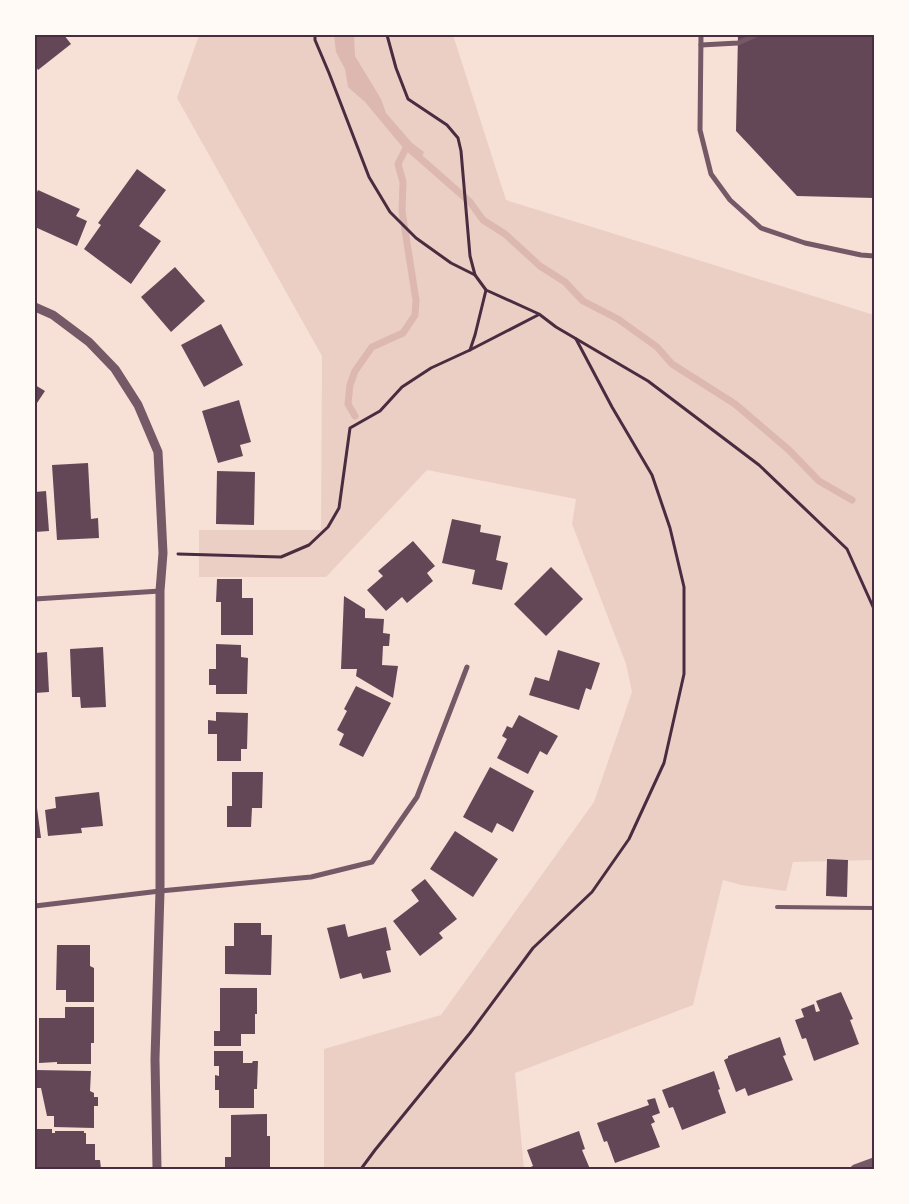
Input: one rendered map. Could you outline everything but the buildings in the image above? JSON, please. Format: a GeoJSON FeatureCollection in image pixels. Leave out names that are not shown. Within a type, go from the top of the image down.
{"type":"FeatureCollection","features":[{"type":"Feature","properties":{"kind":"street"},"geometry":{"type":"LineString","coordinates":[[701,35],[700,130],[711,174],[730,200],[762,228],[805,242],[860,255],[874,256]]}},
{"type":"Feature","properties":{"kind":"street"},"geometry":{"type":"LineString","coordinates":[[701,45],[738,43],[756,35]]}},
{"type":"Feature","properties":{"kind":"street"},"geometry":{"type":"LineString","coordinates":[[35,307],[54,315],[89,342],[115,369],[138,405],[158,452],[163,553],[160,591],[160,891],[155,1059],[157,1169]]}},
{"type":"Feature","properties":{"kind":"street"},"geometry":{"type":"LineString","coordinates":[[35,599],[160,591]]}},
{"type":"Feature","properties":{"kind":"street"},"geometry":{"type":"LineString","coordinates":[[35,906],[160,891],[311,877],[372,862],[417,797],[467,667]]}},
{"type":"Feature","properties":{"kind":"street"},"geometry":{"type":"LineString","coordinates":[[855,1169],[874,1162]]}},
{"type":"Feature","properties":{"kind":"lane"},"geometry":{"type":"LineString","coordinates":[[777,907],[874,908]]}},
{"type":"Feature","properties":{"kind":"path"},"geometry":{"type":"LineString","coordinates":[[315,35],[315,40],[369,177],[390,212],[416,238],[451,263],[475,275]]}},
{"type":"Feature","properties":{"kind":"path"},"geometry":{"type":"LineString","coordinates":[[387,35],[396,68],[408,99],[447,126],[458,138],[461,151],[470,256],[475,275],[486,290],[539,314],[556,327],[648,381],[759,465],[846,549],[874,609]]}},
{"type":"Feature","properties":{"kind":"path"},"geometry":{"type":"LineString","coordinates":[[470,350],[486,290]]}},
{"type":"Feature","properties":{"kind":"path"},"geometry":{"type":"LineString","coordinates":[[163,553],[282,557],[308,545],[328,527],[339,508],[350,428],[380,411],[402,387],[431,368],[539,314]]}},
{"type":"Feature","properties":{"kind":"path"},"geometry":{"type":"LineString","coordinates":[[361,1169],[470,1034],[533,948],[592,892],[629,839],[664,763],[684,674],[684,587],[670,528],[652,475],[612,407],[576,339]]}},
{"type":"Feature","properties":{"kind":"shaded area"},"geometry":{"type":"Polygon","coordinates":[[[199,35],[453,35],[506,200],[874,315],[874,860],[793,862],[786,891],[741,885],[723,880],[693,1005],[515,1073],[524,1169],[324,1169],[324,1049],[441,1015],[594,802],[632,692],[626,664],[572,524],[576,499],[427,470],[326,577],[199,577],[199,530],[321,530],[322,356],[177,98],[199,35]]]}},
{"type":"Feature","properties":{"kind":"shaded area"},"geometry":{"type":"Polygon","coordinates":[[[334,35],[354,35],[355,56],[381,99],[386,113],[412,143],[424,152],[421,159],[418,161],[405,150],[365,102],[348,87],[345,69],[336,52],[334,35]]]}},
{"type":"Feature","properties":{"kind":"waterway"},"geometry":{"type":"LineString","coordinates":[[355,416],[348,404],[350,385],[355,371],[372,347],[403,333],[415,315],[416,300],[402,211],[403,182],[398,164],[405,150]]}},
{"type":"Feature","properties":{"kind":"waterway"},"geometry":{"type":"LineString","coordinates":[[421,159],[470,202],[483,220],[505,234],[540,266],[565,282],[583,301],[618,319],[657,347],[672,364],[735,404],[789,450],[819,481],[852,500]]}}]}
